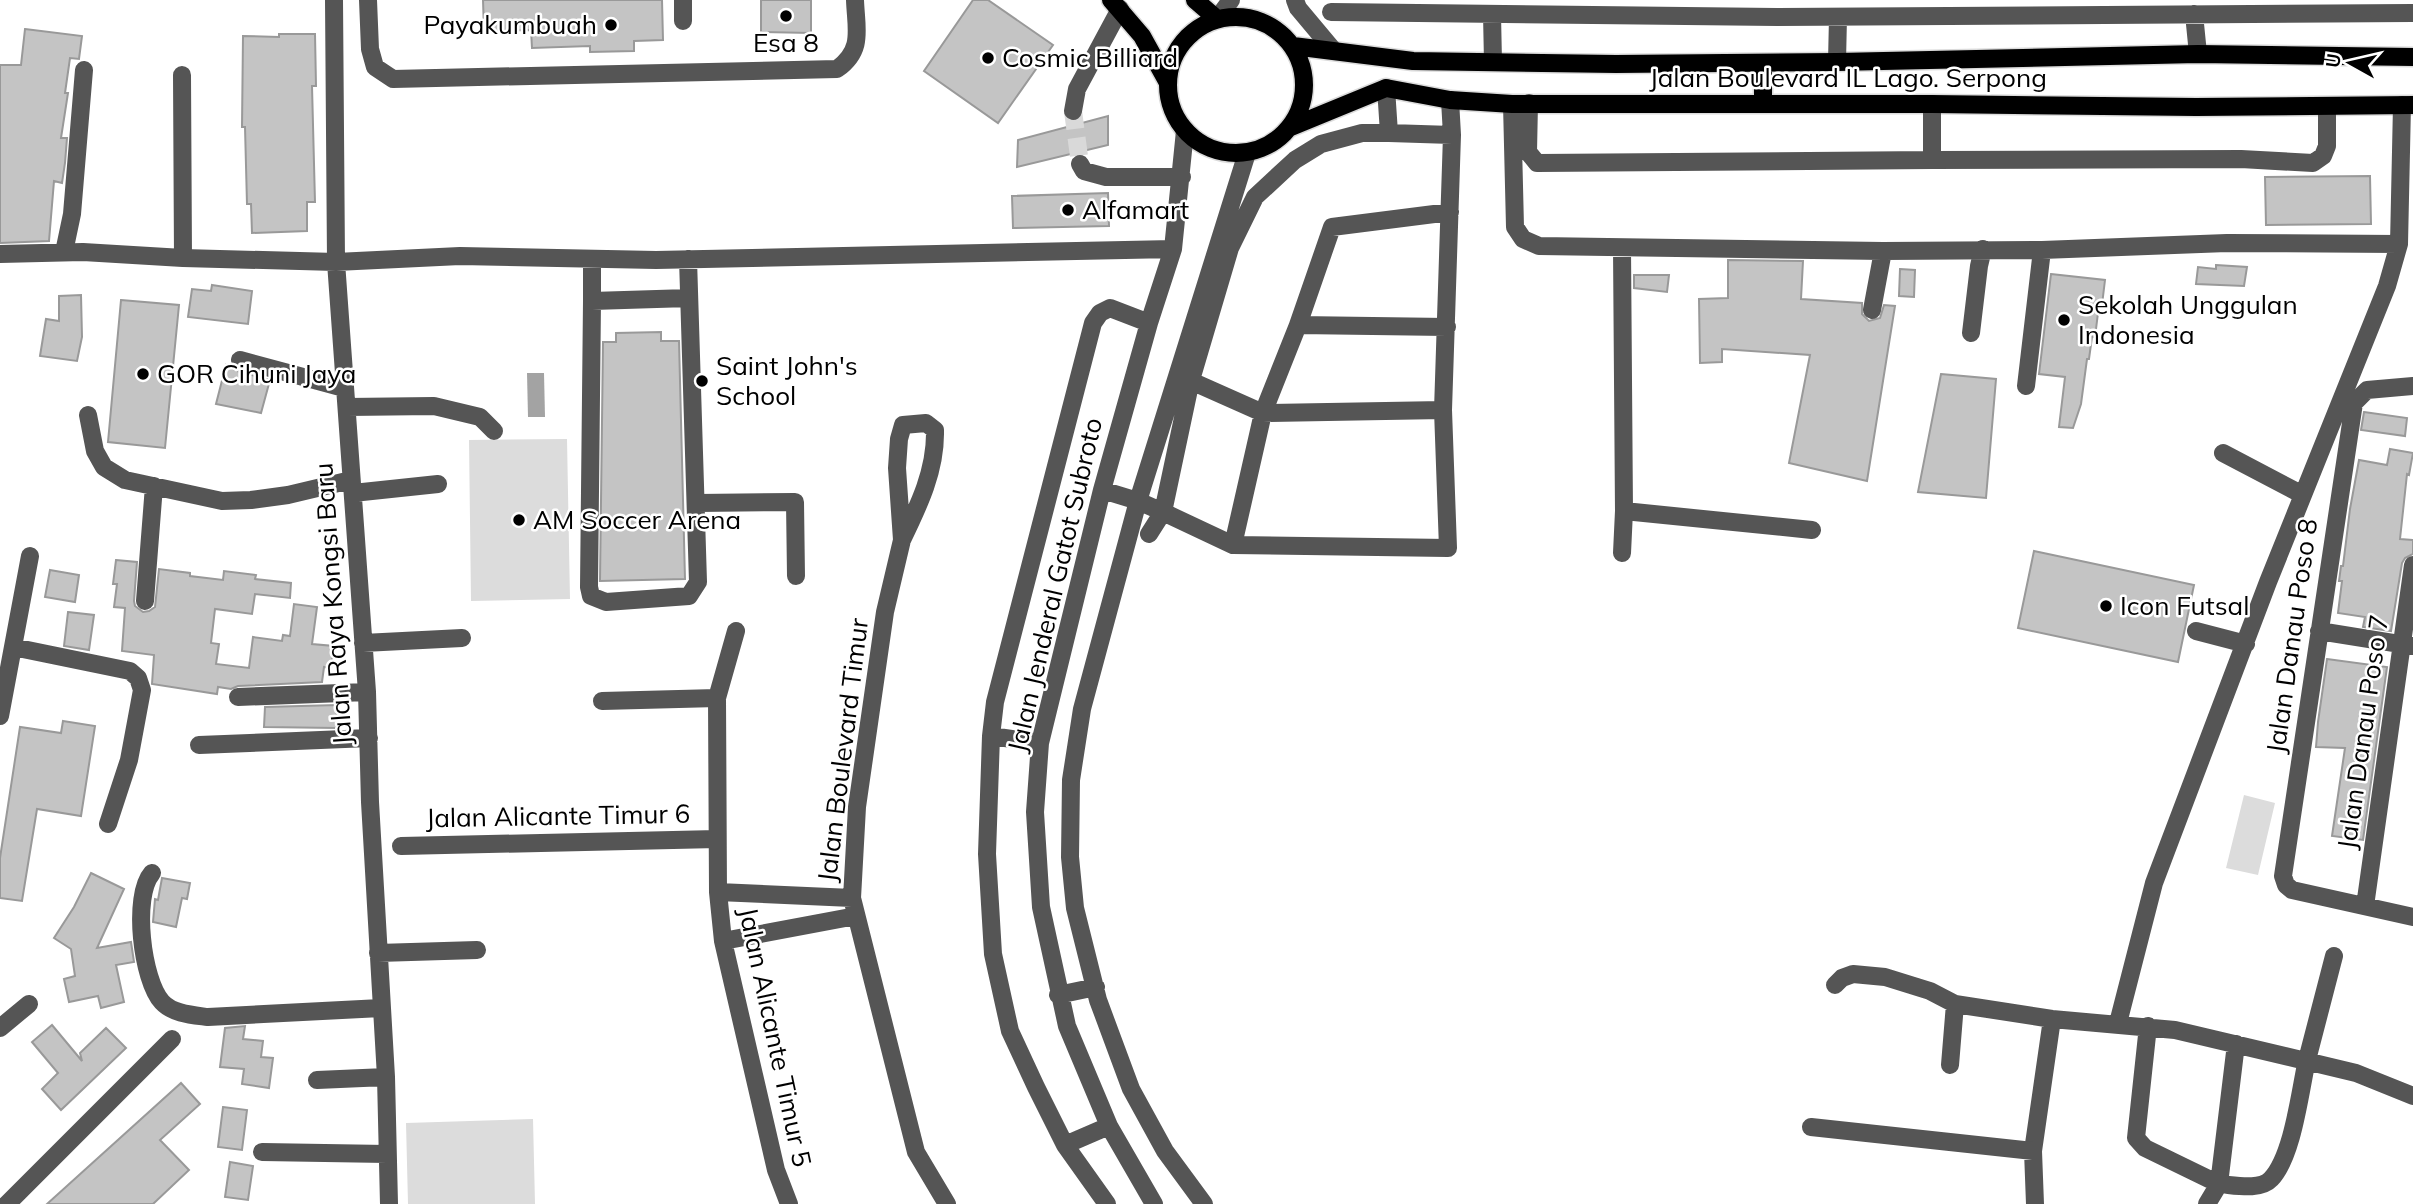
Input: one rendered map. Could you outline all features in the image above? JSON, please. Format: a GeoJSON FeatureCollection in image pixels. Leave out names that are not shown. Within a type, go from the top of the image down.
{"type":"FeatureCollection","features":[{"type":"Feature","properties":{"kind":"main road"},"geometry":{"type":"LineString","coordinates":[[1195,0],[1217,19]]}},
{"type":"Feature","properties":{"kind":"main road"},"geometry":{"type":"LineString","coordinates":[[1115,5],[1142,36],[1168,83]]}},
{"type":"Feature","properties":{"kind":"main road"},"geometry":{"type":"LineString","coordinates":[[1234,16],[1267,23],[1293,46],[1301,61],[1304,86],[1299,112],[1279,139],[1264,148],[1247,153],[1213,150],[1198,142],[1185,131],[1170,100],[1168,83],[1177,50],[1194,31],[1217,19],[1234,16]]}},
{"type":"Feature","properties":{"kind":"main road","name":"Jalan Boulevard IL Lago. Serpong"},"geometry":{"type":"LineString","coordinates":[[1293,46],[1413,61],[1493,62],[1763,63],[2198,54],[2413,57]]}},
{"type":"Feature","properties":{"kind":"main road"},"geometry":{"type":"LineString","coordinates":[[1763,63],[1763,103]]}},
{"type":"Feature","properties":{"kind":"main road"},"geometry":{"type":"LineString","coordinates":[[1290,127],[1386,88]]}},
{"type":"Feature","properties":{"kind":"main road","name":"Jalan Boulevard IL Lago. Serpong"},"geometry":{"type":"LineString","coordinates":[[1386,88],[1450,100],[1520,104],[2196,107],[2407,105]]}},
{"type":"Feature","properties":{"kind":"street","name":"Jalan Raya Kongsi Baru"},"geometry":{"type":"LineString","coordinates":[[334,0],[336,261],[367,692],[370,802],[386,1077],[388,1204]]}},
{"type":"Feature","properties":{"kind":"street"},"geometry":{"type":"LineString","coordinates":[[368,0],[370,50],[375,66],[393,79],[837,69],[850,60],[857,44],[855,0]]}},
{"type":"Feature","properties":{"kind":"street"},"geometry":{"type":"LineString","coordinates":[[683,0],[683,21]]}},
{"type":"Feature","properties":{"kind":"street"},"geometry":{"type":"LineString","coordinates":[[1217,19],[1231,0]]}},
{"type":"Feature","properties":{"kind":"street"},"geometry":{"type":"LineString","coordinates":[[1295,0],[1298,8],[1334,51]]}},
{"type":"Feature","properties":{"kind":"street"},"geometry":{"type":"LineString","coordinates":[[1073,111],[1077,89],[1115,5]]}},
{"type":"Feature","properties":{"kind":"street"},"geometry":{"type":"LineString","coordinates":[[1331,12],[1838,17],[2413,13]]}},
{"type":"Feature","properties":{"kind":"street"},"geometry":{"type":"LineString","coordinates":[[1492,13],[1493,62]]}},
{"type":"Feature","properties":{"kind":"street"},"geometry":{"type":"LineString","coordinates":[[2194,14],[2198,54]]}},
{"type":"Feature","properties":{"kind":"street"},"geometry":{"type":"LineString","coordinates":[[1837,62],[1838,17]]}},
{"type":"Feature","properties":{"kind":"street"},"geometry":{"type":"LineString","coordinates":[[64,252],[72,214],[84,70]]}},
{"type":"Feature","properties":{"kind":"street"},"geometry":{"type":"LineString","coordinates":[[182,75],[184,258]]}},
{"type":"Feature","properties":{"kind":"street"},"geometry":{"type":"LineString","coordinates":[[1386,88],[1389,132]]}},
{"type":"Feature","properties":{"kind":"street"},"geometry":{"type":"LineString","coordinates":[[1102,490],[1139,501],[1233,545],[1448,548],[1443,410],[1452,135],[1450,100]]}},
{"type":"Feature","properties":{"kind":"street"},"geometry":{"type":"LineString","coordinates":[[1520,104],[1528,152],[1537,163],[2241,159],[2312,163],[2323,156],[2327,146],[2327,106]]}},
{"type":"Feature","properties":{"kind":"street"},"geometry":{"type":"LineString","coordinates":[[1520,104],[1515,227],[1523,239],[1539,246],[1883,251],[2042,250],[2227,243],[2399,244]]}},
{"type":"Feature","properties":{"kind":"street"},"geometry":{"type":"LineString","coordinates":[[1932,104],[1932,160]]}},
{"type":"Feature","properties":{"kind":"street"},"geometry":{"type":"LineString","coordinates":[[2118,1023],[2154,883],[2303,495],[2375,319],[2399,244],[2407,105]]}},
{"type":"Feature","properties":{"kind":"street","name":"Jalan Jenderal Gatot Subroto"},"geometry":{"type":"LineString","coordinates":[[1154,1204],[1109,1126],[1067,1026],[1058,995],[1041,907],[1035,813],[1040,743],[1102,490],[1149,323],[1173,249],[1185,131]]}},
{"type":"Feature","properties":{"kind":"street"},"geometry":{"type":"LineString","coordinates":[[1149,534],[1163,512],[1184,378],[1230,248],[1255,197],[1295,160],[1321,144],[1363,133],[1452,135]]}},
{"type":"Feature","properties":{"kind":"street","name":"Jalan Jenderal Gatot Subroto"},"geometry":{"type":"LineString","coordinates":[[1204,1204],[1165,1151],[1131,1089],[1098,1000],[1074,908],[1070,857],[1072,780],[1082,709],[1139,501],[1184,378],[1247,153]]}},
{"type":"Feature","properties":{"kind":"street"},"geometry":{"type":"LineString","coordinates":[[1080,164],[1084,171],[1106,177],[1182,177]]}},
{"type":"Feature","properties":{"kind":"street"},"geometry":{"type":"LineString","coordinates":[[1233,545],[1263,413],[1332,228],[1450,212]]}},
{"type":"Feature","properties":{"kind":"street"},"geometry":{"type":"LineString","coordinates":[[1622,248],[1622,553]]}},
{"type":"Feature","properties":{"kind":"street"},"geometry":{"type":"LineString","coordinates":[[0,254],[64,252],[336,261],[460,256],[688,259],[1173,249]]}},
{"type":"Feature","properties":{"kind":"street"},"geometry":{"type":"LineString","coordinates":[[1971,333],[1983,249]]}},
{"type":"Feature","properties":{"kind":"street"},"geometry":{"type":"LineString","coordinates":[[2025,386],[2042,250]]}},
{"type":"Feature","properties":{"kind":"street"},"geometry":{"type":"LineString","coordinates":[[1872,310],[1883,251]]}},
{"type":"Feature","properties":{"kind":"street"},"geometry":{"type":"LineString","coordinates":[[592,259],[589,587],[591,596],[606,602],[688,596],[698,582],[688,259]]}},
{"type":"Feature","properties":{"kind":"street"},"geometry":{"type":"LineString","coordinates":[[592,301],[689,298]]}},
{"type":"Feature","properties":{"kind":"street"},"geometry":{"type":"LineString","coordinates":[[1107,1204],[1065,1144],[1010,1031],[993,954],[987,854],[990,736],[995,702],[1020,598],[1045,516],[1093,323],[1100,313],[1110,308],[1149,323]]}},
{"type":"Feature","properties":{"kind":"street"},"geometry":{"type":"LineString","coordinates":[[1298,325],[1447,327]]}},
{"type":"Feature","properties":{"kind":"street"},"geometry":{"type":"LineString","coordinates":[[240,360],[344,388]]}},
{"type":"Feature","properties":{"kind":"street"},"geometry":{"type":"LineString","coordinates":[[1184,378],[1263,413],[1443,410]]}},
{"type":"Feature","properties":{"kind":"street","name":"Jalan Danau Poso 8"},"geometry":{"type":"LineString","coordinates":[[2365,906],[2292,890],[2286,885],[2283,876],[2354,403],[2367,390],[2413,386]]}},
{"type":"Feature","properties":{"kind":"street"},"geometry":{"type":"LineString","coordinates":[[347,407],[434,406],[480,417],[494,431]]}},
{"type":"Feature","properties":{"kind":"street"},"geometry":{"type":"LineString","coordinates":[[88,415],[95,451],[104,467],[125,480],[222,501],[251,500],[352,487],[438,484]]}},
{"type":"Feature","properties":{"kind":"street","name":"Jalan Boulevard Timur"},"geometry":{"type":"LineString","coordinates":[[902,540],[897,468],[898,439],[903,425],[926,423],[935,430],[936,445],[925,494],[902,540],[885,612],[857,807],[852,898],[916,1152],[947,1204]]}},
{"type":"Feature","properties":{"kind":"street"},"geometry":{"type":"LineString","coordinates":[[2223,453],[2303,495]]}},
{"type":"Feature","properties":{"kind":"street"},"geometry":{"type":"LineString","coordinates":[[145,601],[154,486]]}},
{"type":"Feature","properties":{"kind":"street"},"geometry":{"type":"LineString","coordinates":[[697,503],[794,502],[796,576]]}},
{"type":"Feature","properties":{"kind":"street"},"geometry":{"type":"LineString","coordinates":[[1624,511],[1812,530]]}},
{"type":"Feature","properties":{"kind":"street"},"geometry":{"type":"LineString","coordinates":[[0,716],[30,556]]}},
{"type":"Feature","properties":{"kind":"street","name":"Jalan Danau Poso 7"},"geometry":{"type":"LineString","coordinates":[[2365,906],[2407,645],[2413,565]]}},
{"type":"Feature","properties":{"kind":"street","name":"Jalan Alicante Timur 5"},"geometry":{"type":"LineString","coordinates":[[736,631],[717,698],[718,892],[723,941],[776,1170],[789,1204]]}},
{"type":"Feature","properties":{"kind":"street"},"geometry":{"type":"LineString","coordinates":[[2196,631],[2246,644]]}},
{"type":"Feature","properties":{"kind":"street"},"geometry":{"type":"LineString","coordinates":[[2319,631],[2407,645]]}},
{"type":"Feature","properties":{"kind":"street"},"geometry":{"type":"LineString","coordinates":[[363,643],[462,638]]}},
{"type":"Feature","properties":{"kind":"street"},"geometry":{"type":"LineString","coordinates":[[13,647],[130,671],[138,678],[142,690],[129,760],[108,824]]}},
{"type":"Feature","properties":{"kind":"street"},"geometry":{"type":"LineString","coordinates":[[238,697],[367,692]]}},
{"type":"Feature","properties":{"kind":"street"},"geometry":{"type":"LineString","coordinates":[[602,701],[717,698]]}},
{"type":"Feature","properties":{"kind":"street"},"geometry":{"type":"LineString","coordinates":[[990,736],[1040,743]]}},
{"type":"Feature","properties":{"kind":"street"},"geometry":{"type":"LineString","coordinates":[[198,745],[369,738]]}},
{"type":"Feature","properties":{"kind":"street","name":"Jalan Alicante Timur 6"},"geometry":{"type":"LineString","coordinates":[[401,846],[717,839]]}},
{"type":"Feature","properties":{"kind":"street"},"geometry":{"type":"LineString","coordinates":[[152,873],[145,883],[139,916],[154,988],[168,1007],[208,1017],[381,1008]]}},
{"type":"Feature","properties":{"kind":"street"},"geometry":{"type":"LineString","coordinates":[[718,892],[852,898]]}},
{"type":"Feature","properties":{"kind":"street"},"geometry":{"type":"LineString","coordinates":[[2365,906],[2413,917]]}},
{"type":"Feature","properties":{"kind":"street"},"geometry":{"type":"LineString","coordinates":[[723,941],[856,916]]}},
{"type":"Feature","properties":{"kind":"street"},"geometry":{"type":"LineString","coordinates":[[378,953],[477,950]]}},
{"type":"Feature","properties":{"kind":"street"},"geometry":{"type":"LineString","coordinates":[[2148,1026],[2136,1138],[2145,1148],[2219,1184],[2254,1186],[2270,1180],[2281,1163],[2294,1126],[2334,956]]}},
{"type":"Feature","properties":{"kind":"street"},"geometry":{"type":"LineString","coordinates":[[1835,985],[1842,978],[1853,974],[1893,978],[1930,991],[1955,1004],[2052,1018],[2148,1026],[2236,1044],[2365,1076],[2413,1096]]}},
{"type":"Feature","properties":{"kind":"street"},"geometry":{"type":"LineString","coordinates":[[1058,995],[1096,986]]}},
{"type":"Feature","properties":{"kind":"street"},"geometry":{"type":"LineString","coordinates":[[0,1028],[29,1004]]}},
{"type":"Feature","properties":{"kind":"street"},"geometry":{"type":"LineString","coordinates":[[1950,1065],[1955,1004]]}},
{"type":"Feature","properties":{"kind":"street"},"geometry":{"type":"LineString","coordinates":[[2035,1204],[2033,1151],[2052,1018]]}},
{"type":"Feature","properties":{"kind":"street"},"geometry":{"type":"LineString","coordinates":[[7,1204],[172,1038]]}},
{"type":"Feature","properties":{"kind":"street"},"geometry":{"type":"LineString","coordinates":[[2207,1204],[2219,1184],[2236,1044]]}},
{"type":"Feature","properties":{"kind":"street"},"geometry":{"type":"LineString","coordinates":[[317,1080],[386,1077]]}},
{"type":"Feature","properties":{"kind":"street"},"geometry":{"type":"LineString","coordinates":[[1065,1144],[1109,1126]]}},
{"type":"Feature","properties":{"kind":"street"},"geometry":{"type":"LineString","coordinates":[[1811,1127],[2033,1151]]}},
{"type":"Feature","properties":{"kind":"street"},"geometry":{"type":"LineString","coordinates":[[262,1152],[387,1154]]}},
{"type":"Feature","properties":{"kind":"shaded area"},"geometry":{"type":"Polygon","coordinates":[[[527,373],[544,373],[545,417],[528,417],[527,373]]]}},
{"type":"Feature","properties":{"kind":"shaded area","name":"AM Soccer Arena"},"geometry":{"type":"Polygon","coordinates":[[[567,439],[570,599],[471,601],[469,440],[567,439]]]}},
{"type":"Feature","properties":{"kind":"shaded area"},"geometry":{"type":"Polygon","coordinates":[[[2244,795],[2275,803],[2258,875],[2226,868],[2244,795]]]}},
{"type":"Feature","properties":{"kind":"shaded area"},"geometry":{"type":"Polygon","coordinates":[[[533,1119],[535,1204],[408,1204],[406,1123],[533,1119]]]}},
{"type":"Feature","properties":{"kind":"building"},"geometry":{"type":"Polygon","coordinates":[[[483,0],[662,0],[663,40],[634,41],[634,51],[590,52],[590,46],[532,48],[531,30],[484,31],[483,0]]]}},
{"type":"Feature","properties":{"kind":"building","name":"Esa 8"},"geometry":{"type":"Polygon","coordinates":[[[761,0],[811,0],[811,33],[761,32],[761,0]]]}},
{"type":"Feature","properties":{"kind":"building","name":"Cosmic Billiard"},"geometry":{"type":"Polygon","coordinates":[[[973,0],[988,0],[1053,45],[998,123],[924,71],[973,0]]]}},
{"type":"Feature","properties":{"kind":"building"},"geometry":{"type":"Polygon","coordinates":[[[25,29],[82,36],[79,59],[70,58],[61,138],[67,138],[65,163],[62,183],[54,181],[49,241],[0,243],[0,65],[21,65],[25,29]]]}},
{"type":"Feature","properties":{"kind":"building"},"geometry":{"type":"Polygon","coordinates":[[[279,34],[315,34],[316,86],[312,86],[315,202],[307,202],[307,231],[252,233],[251,204],[247,204],[245,127],[242,127],[243,36],[279,37],[279,34]]]}},
{"type":"Feature","properties":{"kind":"building"},"geometry":{"type":"Polygon","coordinates":[[[1108,116],[1108,145],[1017,167],[1018,140],[1108,116]]]}},
{"type":"Feature","properties":{"kind":"building"},"geometry":{"type":"Polygon","coordinates":[[[2370,176],[2371,224],[2266,225],[2265,177],[2370,176]]]}},
{"type":"Feature","properties":{"kind":"building"},"geometry":{"type":"Polygon","coordinates":[[[1108,193],[1109,226],[1013,228],[1012,196],[1108,193]]]}},
{"type":"Feature","properties":{"kind":"building"},"geometry":{"type":"Polygon","coordinates":[[[1728,260],[1803,261],[1801,299],[1862,303],[1862,314],[1869,321],[1880,318],[1884,305],[1895,306],[1867,481],[1789,463],[1810,355],[1722,349],[1722,362],[1700,363],[1699,299],[1728,298],[1728,260]]]}},
{"type":"Feature","properties":{"kind":"building"},"geometry":{"type":"Polygon","coordinates":[[[2216,265],[2247,267],[2244,286],[2196,284],[2198,267],[2216,269],[2216,265]]]}},
{"type":"Feature","properties":{"kind":"building"},"geometry":{"type":"Polygon","coordinates":[[[1900,269],[1915,270],[1914,297],[1899,296],[1900,269]]]}},
{"type":"Feature","properties":{"kind":"building"},"geometry":{"type":"Polygon","coordinates":[[[2051,274],[2105,280],[2101,313],[2098,313],[2095,337],[2092,337],[2081,404],[2073,428],[2059,427],[2065,377],[2039,374],[2051,274]]]}},
{"type":"Feature","properties":{"kind":"building"},"geometry":{"type":"Polygon","coordinates":[[[1634,275],[1669,275],[1667,292],[1634,288],[1634,275]]]}},
{"type":"Feature","properties":{"kind":"building"},"geometry":{"type":"Polygon","coordinates":[[[212,285],[252,291],[248,324],[188,317],[192,289],[211,291],[212,285]]]}},
{"type":"Feature","properties":{"kind":"building"},"geometry":{"type":"Polygon","coordinates":[[[81,295],[82,337],[77,361],[40,356],[46,319],[59,321],[59,296],[81,295]]]}},
{"type":"Feature","properties":{"kind":"building","name":"GOR Cihuni Jaya"},"geometry":{"type":"Polygon","coordinates":[[[121,300],[179,305],[165,448],[108,442],[121,300]]]}},
{"type":"Feature","properties":{"kind":"building"},"geometry":{"type":"Polygon","coordinates":[[[661,332],[661,341],[679,341],[685,579],[600,581],[603,342],[616,342],[616,333],[661,332]]]}},
{"type":"Feature","properties":{"kind":"building"},"geometry":{"type":"Polygon","coordinates":[[[226,365],[237,371],[270,380],[261,413],[216,404],[226,365]]]}},
{"type":"Feature","properties":{"kind":"building"},"geometry":{"type":"Polygon","coordinates":[[[1941,374],[1996,379],[1986,498],[1918,492],[1941,374]]]}},
{"type":"Feature","properties":{"kind":"building"},"geometry":{"type":"Polygon","coordinates":[[[2364,412],[2407,418],[2405,436],[2361,430],[2364,412]]]}},
{"type":"Feature","properties":{"kind":"building"},"geometry":{"type":"Polygon","coordinates":[[[2390,449],[2413,453],[2409,475],[2407,474],[2400,539],[2413,540],[2413,554],[2402,563],[2391,631],[2363,627],[2365,617],[2338,613],[2341,566],[2359,460],[2387,465],[2390,449]]]}},
{"type":"Feature","properties":{"kind":"building","name":"Icon Futsal"},"geometry":{"type":"Polygon","coordinates":[[[2034,551],[2194,585],[2178,662],[2018,628],[2034,551]]]}},
{"type":"Feature","properties":{"kind":"building"},"geometry":{"type":"Polygon","coordinates":[[[116,560],[137,562],[134,601],[135,606],[143,612],[155,607],[159,569],[223,580],[224,571],[256,575],[255,579],[291,583],[290,598],[255,594],[252,614],[215,609],[211,643],[219,644],[216,664],[249,668],[253,637],[282,641],[283,635],[290,636],[294,604],[317,607],[312,644],[334,646],[331,668],[324,667],[322,682],[238,686],[231,689],[218,687],[217,694],[152,684],[154,655],[122,651],[125,608],[114,607],[116,560]]]}},
{"type":"Feature","properties":{"kind":"building"},"geometry":{"type":"Polygon","coordinates":[[[50,570],[79,575],[75,602],[45,597],[50,570]]]}},
{"type":"Feature","properties":{"kind":"building"},"geometry":{"type":"Polygon","coordinates":[[[68,612],[94,615],[89,650],[64,646],[68,612]]]}},
{"type":"Feature","properties":{"kind":"building"},"geometry":{"type":"Polygon","coordinates":[[[2327,659],[2387,667],[2363,840],[2332,836],[2345,748],[2316,747],[2327,659]]]}},
{"type":"Feature","properties":{"kind":"building"},"geometry":{"type":"Polygon","coordinates":[[[337,705],[336,728],[264,727],[265,707],[337,705]]]}},
{"type":"Feature","properties":{"kind":"building"},"geometry":{"type":"Polygon","coordinates":[[[63,721],[95,726],[81,816],[37,809],[22,901],[0,898],[0,858],[20,727],[61,733],[63,721]]]}},
{"type":"Feature","properties":{"kind":"building"},"geometry":{"type":"Polygon","coordinates":[[[91,873],[124,889],[97,948],[131,942],[134,962],[116,965],[124,1002],[101,1008],[98,996],[69,1002],[64,979],[75,976],[71,949],[54,938],[91,873]]]}},
{"type":"Feature","properties":{"kind":"building"},"geometry":{"type":"Polygon","coordinates":[[[162,878],[190,883],[187,899],[182,898],[176,927],[153,922],[155,899],[158,900],[162,878]]]}},
{"type":"Feature","properties":{"kind":"building"},"geometry":{"type":"Polygon","coordinates":[[[52,1025],[82,1061],[80,1053],[106,1028],[126,1048],[61,1110],[42,1089],[58,1073],[32,1042],[52,1025]]]}},
{"type":"Feature","properties":{"kind":"building"},"geometry":{"type":"Polygon","coordinates":[[[245,1026],[243,1039],[263,1041],[261,1057],[273,1058],[269,1088],[242,1084],[244,1069],[220,1067],[225,1028],[245,1026]]]}},
{"type":"Feature","properties":{"kind":"building"},"geometry":{"type":"Polygon","coordinates":[[[181,1083],[200,1104],[160,1140],[189,1170],[153,1204],[47,1204],[181,1083]]]}},
{"type":"Feature","properties":{"kind":"building"},"geometry":{"type":"Polygon","coordinates":[[[223,1107],[247,1110],[242,1150],[218,1147],[223,1107]]]}},
{"type":"Feature","properties":{"kind":"building"},"geometry":{"type":"Polygon","coordinates":[[[230,1162],[253,1166],[248,1200],[225,1197],[230,1162]]]}},
{"type":"Feature","properties":{"kind":"tunnel"},"geometry":{"type":"LineString","coordinates":[[1073,111],[1080,164]]}},
{"type":"Feature","properties":{"kind":"place","name":"Esa 8"},"geometry":{"type":"Point","coordinates":[786,16]}},
{"type":"Feature","properties":{"kind":"place","name":"Payakumbuah"},"geometry":{"type":"Point","coordinates":[611,25]}},
{"type":"Feature","properties":{"kind":"place","name":"Cosmic Billiard"},"geometry":{"type":"Point","coordinates":[988,58]}},
{"type":"Feature","properties":{"kind":"place","name":"Alfamart"},"geometry":{"type":"Point","coordinates":[1068,210]}},
{"type":"Feature","properties":{"kind":"place","name":"Sekolah Unggulan Indonesia"},"geometry":{"type":"Point","coordinates":[2064,320]}},
{"type":"Feature","properties":{"kind":"place","name":"GOR Cihuni Jaya"},"geometry":{"type":"Point","coordinates":[143,374]}},
{"type":"Feature","properties":{"kind":"place","name":"Saint John's School"},"geometry":{"type":"Point","coordinates":[702,381]}},
{"type":"Feature","properties":{"kind":"place","name":"AM Soccer Arena"},"geometry":{"type":"Point","coordinates":[519,520]}},
{"type":"Feature","properties":{"kind":"place","name":"Icon Futsal"},"geometry":{"type":"Point","coordinates":[2106,606]}}]}
